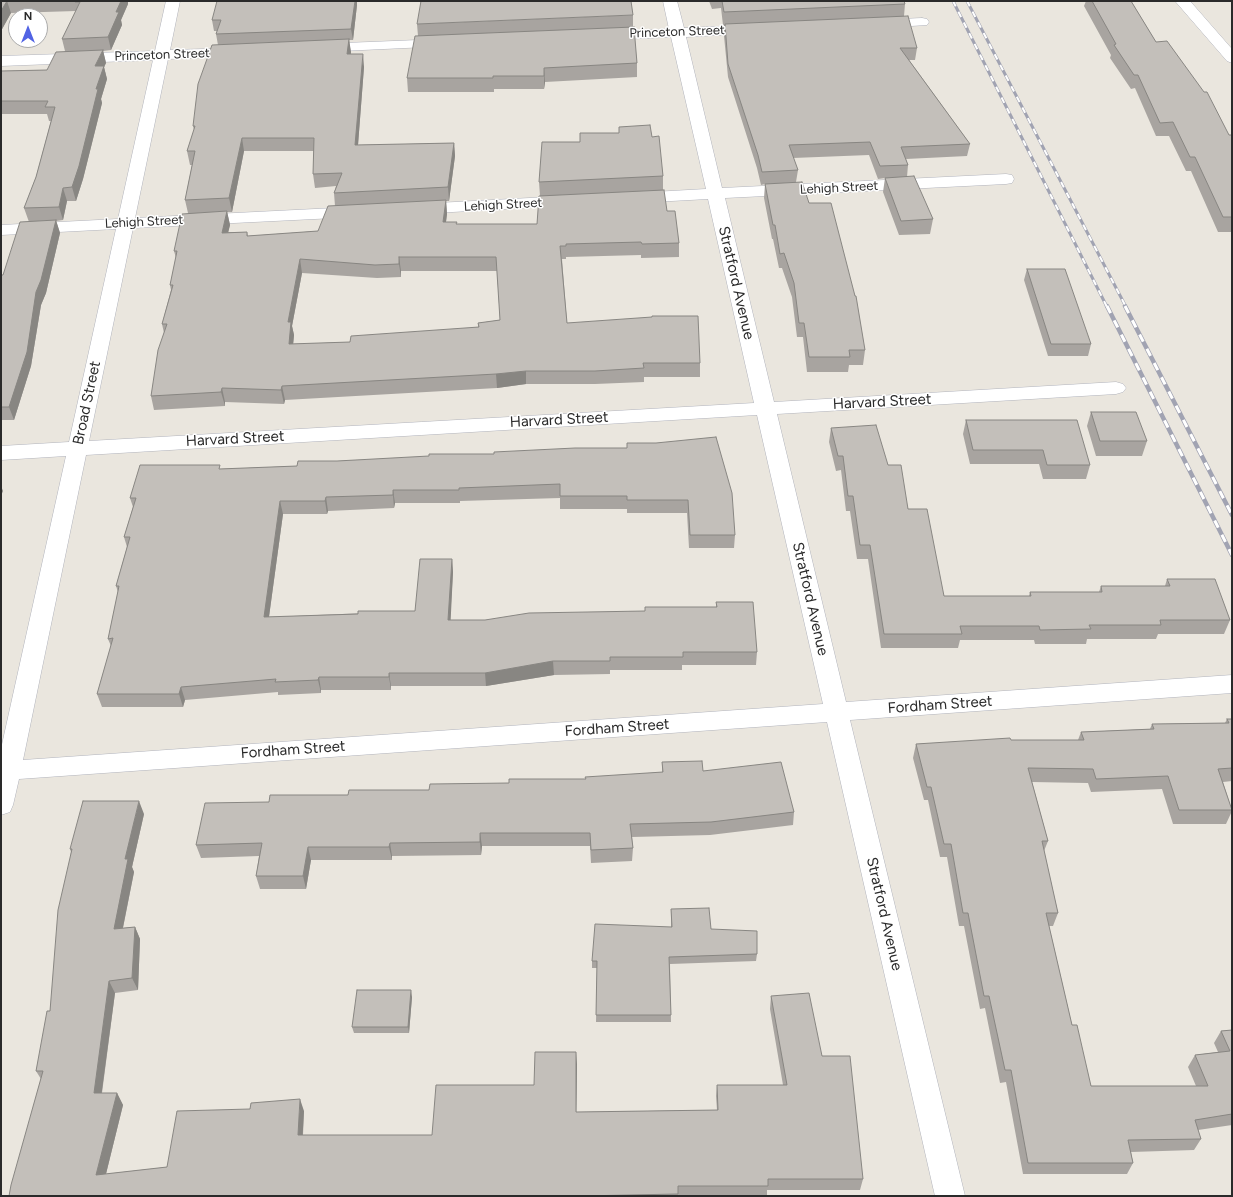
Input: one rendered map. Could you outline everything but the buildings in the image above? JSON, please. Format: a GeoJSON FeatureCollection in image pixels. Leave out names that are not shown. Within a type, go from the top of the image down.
{"type":"FeatureCollection","features":[{"type":"Feature","properties":{"kind":"street","name":"Broad Street"},"geometry":{"type":"LineString","coordinates":[[1,805],[5,770],[77,448],[173,1]]}},
{"type":"Feature","properties":{"kind":"street","name":"Stratford Avenue"},"geometry":{"type":"LineString","coordinates":[[670,1],[950,1196]]}},
{"type":"Feature","properties":{"kind":"street"},"geometry":{"type":"LineString","coordinates":[[1182,1],[1232,58]]}},
{"type":"Feature","properties":{"kind":"street"},"geometry":{"type":"LineString","coordinates":[[867,24],[922,22]]}},
{"type":"Feature","properties":{"kind":"street","name":"Princeton Street"},"geometry":{"type":"LineString","coordinates":[[590,36],[764,29]]}},
{"type":"Feature","properties":{"kind":"street"},"geometry":{"type":"LineString","coordinates":[[304,49],[455,42]]}},
{"type":"Feature","properties":{"kind":"street","name":"Princeton Street"},"geometry":{"type":"LineString","coordinates":[[1,61],[249,51]]}},
{"type":"Feature","properties":{"kind":"street","name":"Lehigh Street"},"geometry":{"type":"LineString","coordinates":[[619,199],[1006,179]]}},
{"type":"Feature","properties":{"kind":"street","name":"Lehigh Street"},"geometry":{"type":"LineString","coordinates":[[404,210],[579,201]]}},
{"type":"Feature","properties":{"kind":"street","name":"Lehigh Street"},"geometry":{"type":"LineString","coordinates":[[1,230],[372,211]]}},
{"type":"Feature","properties":{"kind":"street","name":"Harvard Street"},"geometry":{"type":"LineString","coordinates":[[1,453],[1116,388]]}},
{"type":"Feature","properties":{"kind":"street","name":"Fordham Street"},"geometry":{"type":"LineString","coordinates":[[5,770],[1232,684]]}},
{"type":"Feature","properties":{"kind":"railway"},"geometry":{"type":"LineString","coordinates":[[953,1],[1107,307]]}},
{"type":"Feature","properties":{"kind":"railway"},"geometry":{"type":"LineString","coordinates":[[967,1],[1126,307]]}},
{"type":"Feature","properties":{"kind":"railway"},"geometry":{"type":"LineString","coordinates":[[1107,306],[1232,555]]}},
{"type":"Feature","properties":{"kind":"railway"},"geometry":{"type":"LineString","coordinates":[[1125,306],[1232,515]]}}]}
